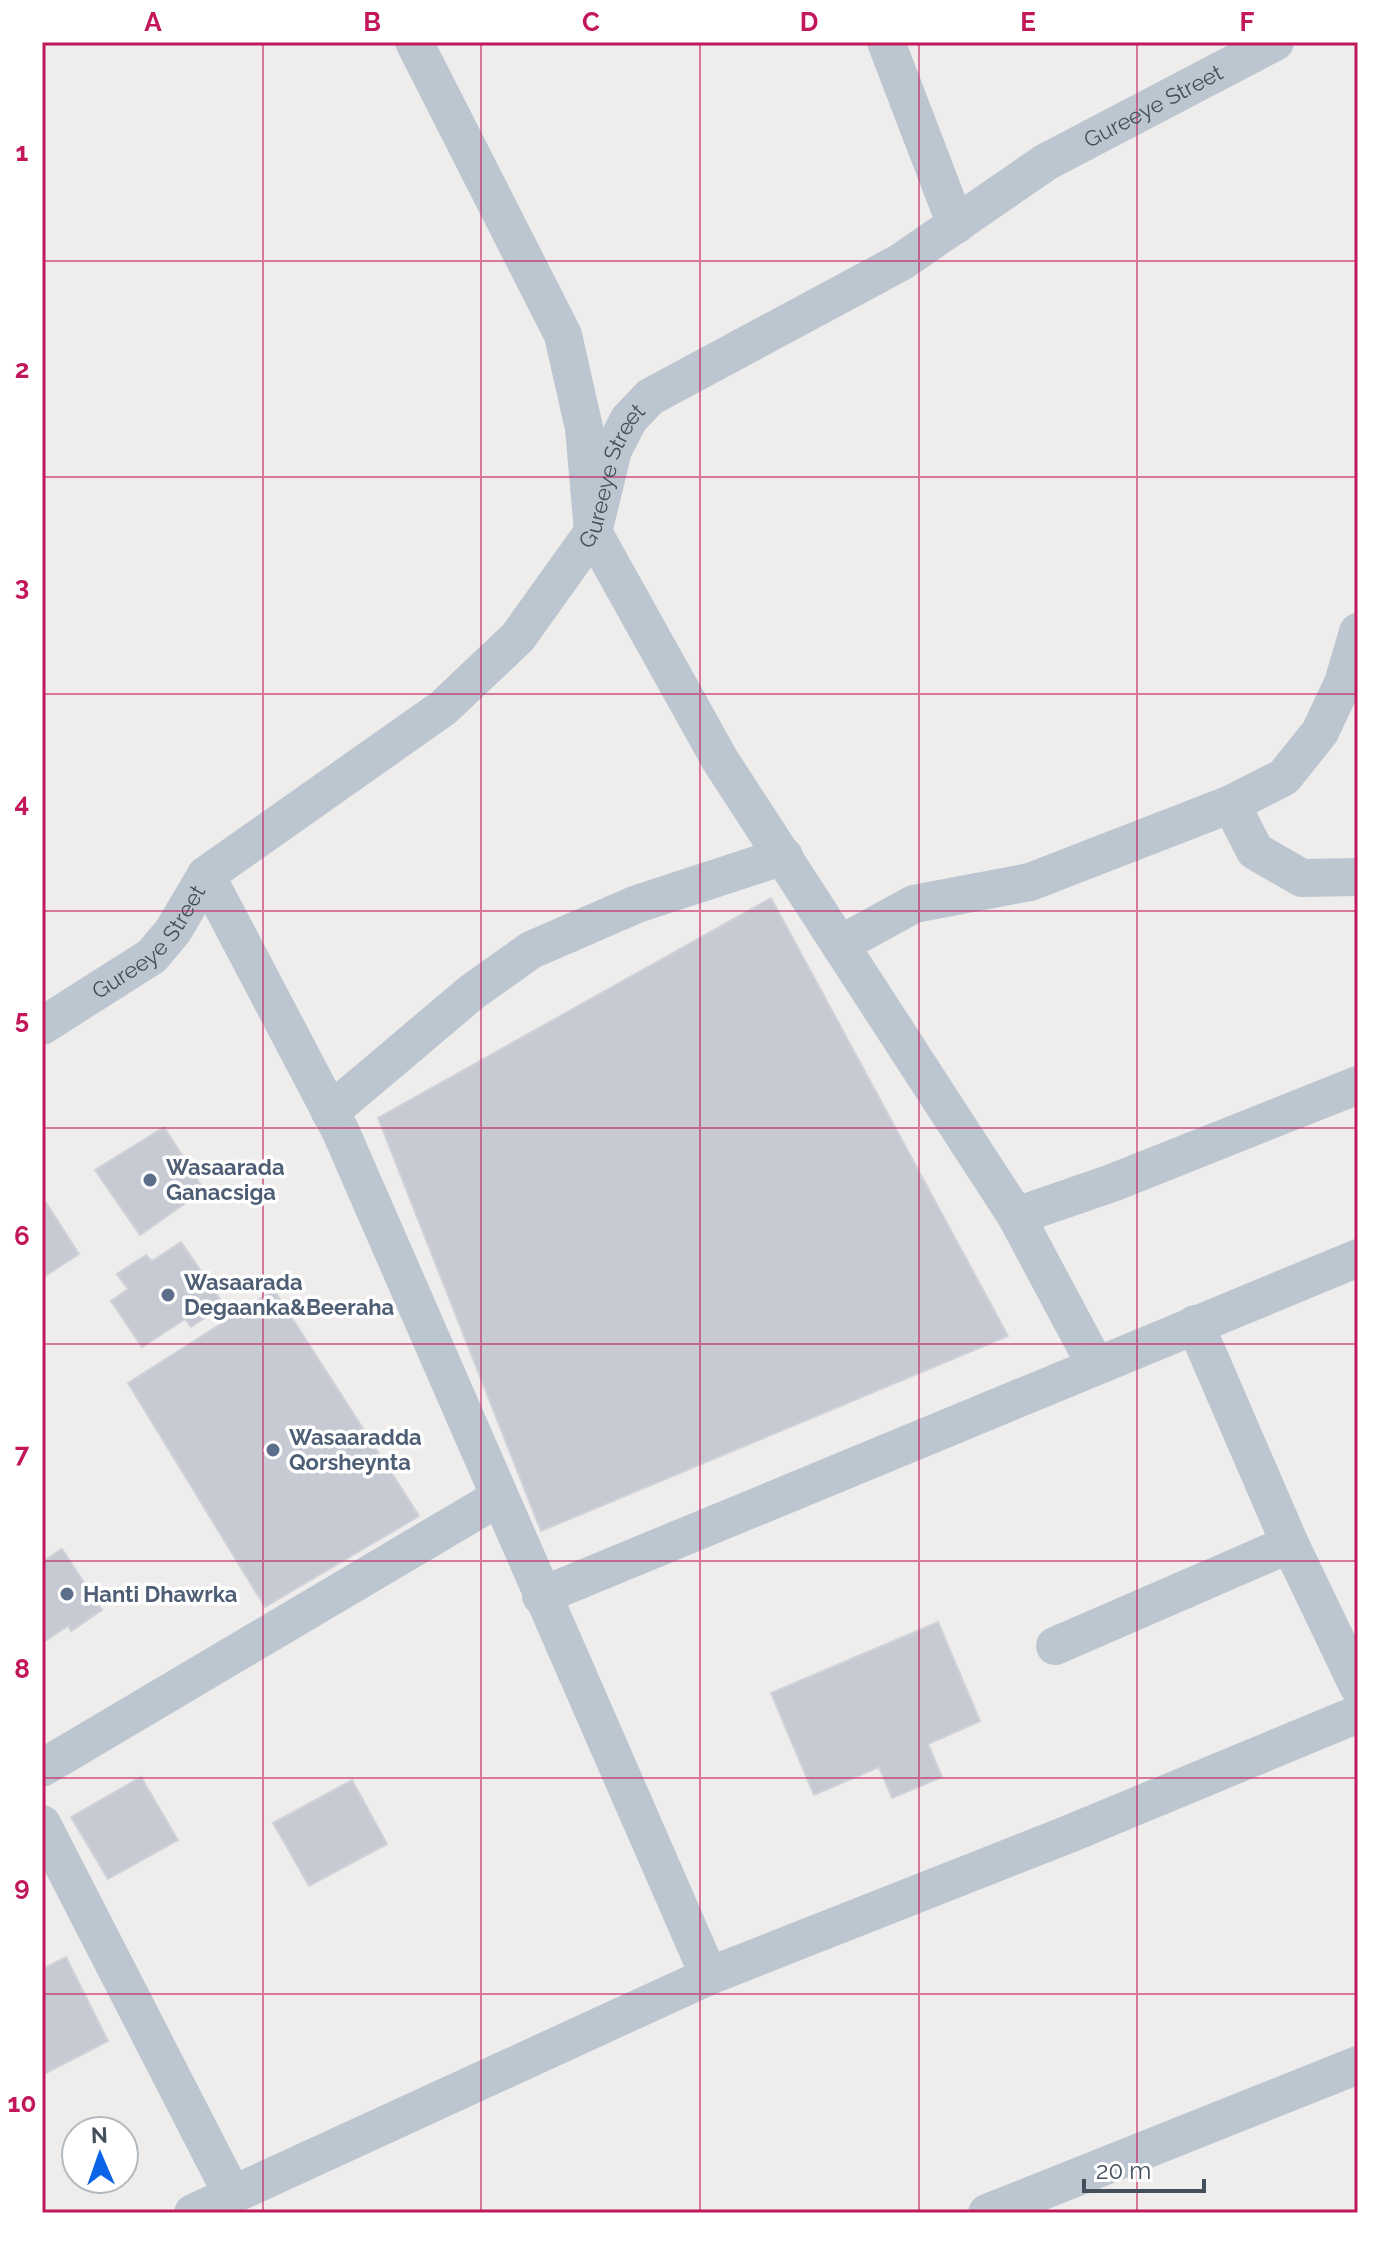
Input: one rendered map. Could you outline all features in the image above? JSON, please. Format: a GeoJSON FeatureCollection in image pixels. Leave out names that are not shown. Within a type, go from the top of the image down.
{"type":"FeatureCollection","features":[{"type":"Feature","properties":{"kind":"street"},"geometry":{"type":"LineString","coordinates":[[414,42],[563,335],[584,428],[593,532],[720,760],[1016,1216],[1095,1364]]}},
{"type":"Feature","properties":{"kind":"street"},"geometry":{"type":"LineString","coordinates":[[886,42],[956,225]]}},
{"type":"Feature","properties":{"kind":"street","name":"Gureeye Street"},"geometry":{"type":"LineString","coordinates":[[42,1026],[152,956],[173,931],[206,875],[443,708],[518,637],[593,532],[613,450],[629,419],[650,397],[901,262],[1046,162],[1275,42]]}},
{"type":"Feature","properties":{"kind":"street"},"geometry":{"type":"LineString","coordinates":[[841,944],[914,904],[1030,882],[1231,804],[1284,777],[1320,732],[1350,680],[1358,632]]}},
{"type":"Feature","properties":{"kind":"street"},"geometry":{"type":"LineString","coordinates":[[1231,804],[1255,851],[1302,878],[1358,877]]}},
{"type":"Feature","properties":{"kind":"street"},"geometry":{"type":"LineString","coordinates":[[330,1112],[472,992],[531,950],[637,904],[784,856]]}},
{"type":"Feature","properties":{"kind":"street"},"geometry":{"type":"LineString","coordinates":[[206,875],[330,1112],[709,1976]]}},
{"type":"Feature","properties":{"kind":"street"},"geometry":{"type":"LineString","coordinates":[[1016,1216],[1112,1183],[1358,1085]]}},
{"type":"Feature","properties":{"kind":"street"},"geometry":{"type":"LineString","coordinates":[[541,1596],[1095,1364],[1358,1258]]}},
{"type":"Feature","properties":{"kind":"street"},"geometry":{"type":"LineString","coordinates":[[1195,1324],[1290,1544],[1358,1686]]}},
{"type":"Feature","properties":{"kind":"street"},"geometry":{"type":"LineString","coordinates":[[42,1768],[498,1498]]}},
{"type":"Feature","properties":{"kind":"street"},"geometry":{"type":"LineString","coordinates":[[1055,1646],[1290,1544]]}},
{"type":"Feature","properties":{"kind":"street"},"geometry":{"type":"LineString","coordinates":[[193,2213],[709,1976],[1054,1840],[1358,1714]]}},
{"type":"Feature","properties":{"kind":"street"},"geometry":{"type":"LineString","coordinates":[[42,1824],[233,2196]]}},
{"type":"Feature","properties":{"kind":"street"},"geometry":{"type":"LineString","coordinates":[[987,2213],[1358,2065]]}},
{"type":"Feature","properties":{"kind":"building"},"geometry":{"type":"Polygon","coordinates":[[[771,898],[1008,1336],[541,1531],[378,1118],[771,898]]]}},
{"type":"Feature","properties":{"kind":"building","name":"Wasaarada Ganacsiga"},"geometry":{"type":"Polygon","coordinates":[[[164,1127],[204,1190],[140,1235],[95,1170],[164,1127]]]}},
{"type":"Feature","properties":{"kind":"building"},"geometry":{"type":"Polygon","coordinates":[[[45,1201],[79,1254],[42,1278],[42,1203],[45,1201]]]}},
{"type":"Feature","properties":{"kind":"building","name":"Wasaarada Degaanka&Beeraha"},"geometry":{"type":"Polygon","coordinates":[[[181,1242],[224,1305],[191,1327],[185,1319],[142,1347],[111,1301],[128,1289],[117,1274],[146,1255],[152,1261],[181,1242]]]}},
{"type":"Feature","properties":{"kind":"building","name":"Wasaaradda Qorsheynta"},"geometry":{"type":"Polygon","coordinates":[[[274,1290],[419,1516],[265,1607],[128,1383],[274,1290]]]}},
{"type":"Feature","properties":{"kind":"building","name":"Hanti Dhawrka"},"geometry":{"type":"Polygon","coordinates":[[[62,1549],[102,1610],[71,1631],[68,1626],[42,1643],[42,1562],[62,1549]]]}},
{"type":"Feature","properties":{"kind":"building"},"geometry":{"type":"Polygon","coordinates":[[[938,1622],[980,1721],[928,1744],[942,1777],[892,1798],[879,1767],[814,1795],[771,1693],[938,1622]]]}},
{"type":"Feature","properties":{"kind":"building"},"geometry":{"type":"Polygon","coordinates":[[[141,1777],[178,1840],[108,1879],[71,1817],[141,1777]]]}},
{"type":"Feature","properties":{"kind":"building"},"geometry":{"type":"Polygon","coordinates":[[[352,1780],[387,1844],[309,1886],[273,1823],[352,1780]]]}},
{"type":"Feature","properties":{"kind":"building"},"geometry":{"type":"Polygon","coordinates":[[[66,1957],[108,2041],[42,2075],[42,1969],[66,1957]]]}},
{"type":"Feature","properties":{"kind":"place","name":"Wasaarada Ganacsiga"},"geometry":{"type":"Point","coordinates":[150,1180]}},
{"type":"Feature","properties":{"kind":"place","name":"Wasaarada Degaanka&Beeraha"},"geometry":{"type":"Point","coordinates":[168,1295]}},
{"type":"Feature","properties":{"kind":"place","name":"Wasaaradda Qorsheynta"},"geometry":{"type":"Point","coordinates":[273,1450]}},
{"type":"Feature","properties":{"kind":"place","name":"Hanti Dhawrka"},"geometry":{"type":"Point","coordinates":[67,1594]}}]}
